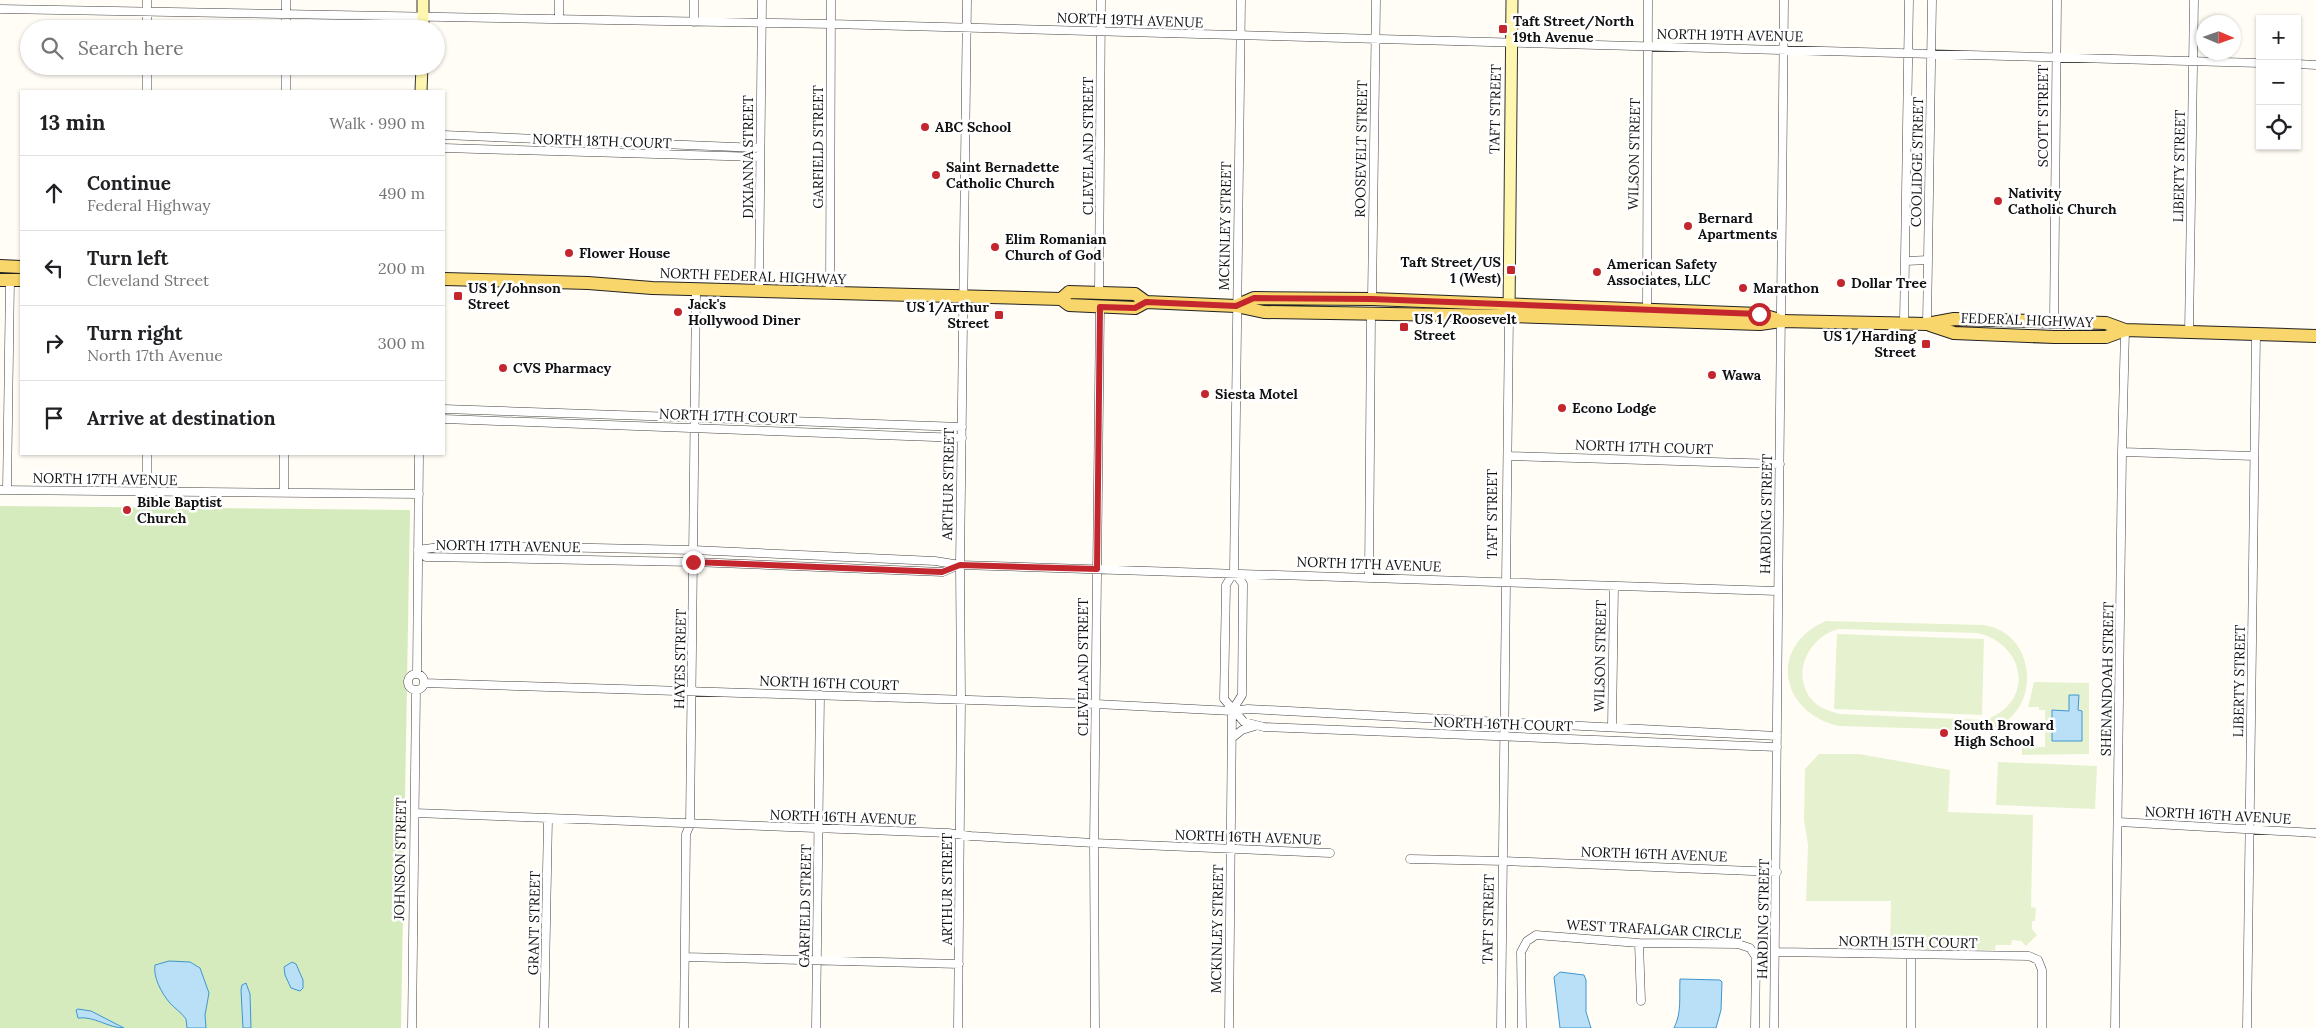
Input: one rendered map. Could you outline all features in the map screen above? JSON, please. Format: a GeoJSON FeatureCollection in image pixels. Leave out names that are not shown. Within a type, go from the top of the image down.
{"type":"FeatureCollection","features":[{"type":"Feature","properties":{"kind":"main road"},"geometry":{"type":"LineString","coordinates":[[0,266],[20,267]]}},
{"type":"Feature","properties":{"kind":"main road","name":"NORTH FEDERAL HIGHWAY"},"geometry":{"type":"LineString","coordinates":[[445,279],[582,283],[696,290],[1061,299]]}},
{"type":"Feature","properties":{"kind":"main road","name":"FEDERAL HIGHWAY"},"geometry":{"type":"LineString","coordinates":[[1146,302],[1135,294],[1069,292],[1061,299],[1069,305],[1100,307],[1135,308],[1146,302],[1236,306],[1264,312],[1371,314],[1646,309],[1759,314],[1781,321]]}},
{"type":"Feature","properties":{"kind":"main road","name":"FEDERAL HIGHWAY"},"geometry":{"type":"LineString","coordinates":[[1236,306],[1254,298],[1372,299],[1509,310],[1760,324],[1781,321],[1927,324],[1954,319],[2106,323],[2125,330],[2316,336]]}},
{"type":"Feature","properties":{"kind":"main road","name":"FEDERAL HIGHWAY"},"geometry":{"type":"LineString","coordinates":[[1927,324],[1954,333],[1984,335],[2106,337],[2125,330]]}},
{"type":"Feature","properties":{"kind":"street"},"geometry":{"type":"LineString","coordinates":[[10,0],[10,9]]}},
{"type":"Feature","properties":{"kind":"street"},"geometry":{"type":"LineString","coordinates":[[147,0],[147,20]]}},
{"type":"Feature","properties":{"kind":"street"},"geometry":{"type":"LineString","coordinates":[[286,0],[286,20]]}},
{"type":"Feature","properties":{"kind":"street"},"geometry":{"type":"LineString","coordinates":[[423,0],[423,20]]}},
{"type":"Feature","properties":{"kind":"street"},"geometry":{"type":"LineString","coordinates":[[559,0],[559,19]]}},
{"type":"Feature","properties":{"kind":"street"},"geometry":{"type":"LineString","coordinates":[[694,0],[694,22]]}},
{"type":"Feature","properties":{"kind":"street","name":"DIXIANNA STREET"},"geometry":{"type":"LineString","coordinates":[[759,291],[762,0]]}},
{"type":"Feature","properties":{"kind":"street","name":"GARFIELD STREET"},"geometry":{"type":"LineString","coordinates":[[830,294],[831,0]]}},
{"type":"Feature","properties":{"kind":"street","name":"ARTHUR STREET"},"geometry":{"type":"LineString","coordinates":[[958,1028],[961,700],[960,565],[968,0]]}},
{"type":"Feature","properties":{"kind":"street","name":"CLEVELAND STREET"},"geometry":{"type":"LineString","coordinates":[[1099,293],[1102,0]]}},
{"type":"Feature","properties":{"kind":"street","name":"MCKINLEY STREET"},"geometry":{"type":"LineString","coordinates":[[1232,711],[1224,699],[1226,585],[1234,572],[1241,0]]}},
{"type":"Feature","properties":{"kind":"street","name":"ROOSEVELT STREET"},"geometry":{"type":"LineString","coordinates":[[1372,299],[1376,0]]}},
{"type":"Feature","properties":{"kind":"street","name":"TAFT STREET"},"geometry":{"type":"LineString","coordinates":[[1501,1028],[1512,0]]}},
{"type":"Feature","properties":{"kind":"street","name":"WILSON STREET"},"geometry":{"type":"LineString","coordinates":[[1646,309],[1648,0]]}},
{"type":"Feature","properties":{"kind":"street","name":"HARDING STREET"},"geometry":{"type":"LineString","coordinates":[[1774,1028],[1784,0]]}},
{"type":"Feature","properties":{"kind":"street","name":"COOLIDGE STREET"},"geometry":{"type":"LineString","coordinates":[[1904,324],[1909,0]]}},
{"type":"Feature","properties":{"kind":"street","name":"COOLIDGE STREET"},"geometry":{"type":"LineString","coordinates":[[1927,324],[1932,0]]}},
{"type":"Feature","properties":{"kind":"street","name":"SCOTT STREET"},"geometry":{"type":"LineString","coordinates":[[2054,322],[2057,0]]}},
{"type":"Feature","properties":{"kind":"street","name":"LIBERTY STREET"},"geometry":{"type":"LineString","coordinates":[[2188,332],[2194,0]]}},
{"type":"Feature","properties":{"kind":"street","name":"NORTH 19TH AVENUE"},"geometry":{"type":"LineString","coordinates":[[0,9],[147,10],[830,24],[1784,49],[2256,64]]}},
{"type":"Feature","properties":{"kind":"street"},"geometry":{"type":"LineString","coordinates":[[2301,64],[2316,65]]}},
{"type":"Feature","properties":{"kind":"street"},"geometry":{"type":"LineString","coordinates":[[147,75],[147,90]]}},
{"type":"Feature","properties":{"kind":"street"},"geometry":{"type":"LineString","coordinates":[[286,75],[286,90]]}},
{"type":"Feature","properties":{"kind":"street"},"geometry":{"type":"LineString","coordinates":[[421,90],[422,75]]}},
{"type":"Feature","properties":{"kind":"street","name":"NORTH 18TH COURT"},"geometry":{"type":"LineString","coordinates":[[445,136],[760,148]]}},
{"type":"Feature","properties":{"kind":"street","name":"NORTH 18TH COURT"},"geometry":{"type":"LineString","coordinates":[[445,148],[760,157]]}},
{"type":"Feature","properties":{"kind":"street"},"geometry":{"type":"LineString","coordinates":[[1906,261],[1928,260]]}},
{"type":"Feature","properties":{"kind":"street"},"geometry":{"type":"LineString","coordinates":[[4,490],[10,280]]}},
{"type":"Feature","properties":{"kind":"street","name":"HAYES STREET"},"geometry":{"type":"LineString","coordinates":[[684,1028],[686,834],[690,825],[696,290]]}},
{"type":"Feature","properties":{"kind":"street","name":"CLEVELAND STREET"},"geometry":{"type":"LineString","coordinates":[[1095,1028],[1094,843],[1100,307]]}},
{"type":"Feature","properties":{"kind":"street"},"geometry":{"type":"LineString","coordinates":[[1369,576],[1371,314]]}},
{"type":"Feature","properties":{"kind":"street","name":"SHENANDOAH STREET"},"geometry":{"type":"LineString","coordinates":[[2116,1028],[2125,330]]}},
{"type":"Feature","properties":{"kind":"street","name":"LIBERTY STREET"},"geometry":{"type":"LineString","coordinates":[[2247,1028],[2256,334]]}},
{"type":"Feature","properties":{"kind":"street","name":"NORTH 17TH COURT"},"geometry":{"type":"LineString","coordinates":[[445,409],[962,427]]}},
{"type":"Feature","properties":{"kind":"street"},"geometry":{"type":"LineString","coordinates":[[494,410],[494,421]]}},
{"type":"Feature","properties":{"kind":"street","name":"NORTH 17TH COURT"},"geometry":{"type":"LineString","coordinates":[[445,420],[962,438]]}},
{"type":"Feature","properties":{"kind":"street"},"geometry":{"type":"LineString","coordinates":[[2122,452],[2254,456]]}},
{"type":"Feature","properties":{"kind":"street"},"geometry":{"type":"LineString","coordinates":[[147,455],[147,492]]}},
{"type":"Feature","properties":{"kind":"street"},"geometry":{"type":"LineString","coordinates":[[284,455],[284,493]]}},
{"type":"Feature","properties":{"kind":"street"},"geometry":{"type":"LineString","coordinates":[[417,674],[419,455]]}},
{"type":"Feature","properties":{"kind":"street","name":"NORTH 17TH COURT"},"geometry":{"type":"LineString","coordinates":[[1508,456],[1780,464]]}},
{"type":"Feature","properties":{"kind":"street","name":"NORTH 17TH AVENUE"},"geometry":{"type":"LineString","coordinates":[[4,490],[419,494]]}},
{"type":"Feature","properties":{"kind":"street","name":"NORTH 17TH AVENUE"},"geometry":{"type":"LineString","coordinates":[[418,550],[454,545],[692,550],[935,562],[960,565],[1369,576],[1777,591]]}},
{"type":"Feature","properties":{"kind":"street","name":"NORTH 17TH AVENUE"},"geometry":{"type":"LineString","coordinates":[[418,550],[426,557],[693,562],[942,572],[960,565]]}},
{"type":"Feature","properties":{"kind":"street","name":"MCKINLEY STREET"},"geometry":{"type":"LineString","coordinates":[[1228,1028],[1232,711],[1242,695],[1243,584],[1234,572]]}},
{"type":"Feature","properties":{"kind":"street","name":"WILSON STREET"},"geometry":{"type":"LineString","coordinates":[[1612,727],[1614,586]]}},
{"type":"Feature","properties":{"kind":"street"},"geometry":{"type":"LineString","coordinates":[[417,674],[423,678],[424,683],[422,688],[416,691],[409,687],[408,682],[410,676],[417,674]]}},
{"type":"Feature","properties":{"kind":"street","name":"NORTH 16TH COURT"},"geometry":{"type":"LineString","coordinates":[[424,683],[692,690],[1096,704],[1232,711],[1257,709],[1777,736]]}},
{"type":"Feature","properties":{"kind":"street","name":"JOHNSON STREET"},"geometry":{"type":"LineString","coordinates":[[412,1028],[416,691]]}},
{"type":"Feature","properties":{"kind":"street","name":"GARFIELD STREET"},"geometry":{"type":"LineString","coordinates":[[816,1028],[820,695]]}},
{"type":"Feature","properties":{"kind":"street"},"geometry":{"type":"LineString","coordinates":[[1232,711],[1244,722],[1254,726]]}},
{"type":"Feature","properties":{"kind":"street"},"geometry":{"type":"LineString","coordinates":[[1232,738],[1242,730],[1254,726]]}},
{"type":"Feature","properties":{"kind":"street","name":"NORTH 16TH COURT"},"geometry":{"type":"LineString","coordinates":[[1254,726],[1777,747]]}},
{"type":"Feature","properties":{"kind":"street","name":"NORTH 16TH AVENUE"},"geometry":{"type":"LineString","coordinates":[[415,813],[690,825],[959,833],[971,836],[1094,843],[1330,853]]}},
{"type":"Feature","properties":{"kind":"street","name":"GRANT STREET"},"geometry":{"type":"LineString","coordinates":[[544,1028],[548,819]]}},
{"type":"Feature","properties":{"kind":"street","name":"NORTH 16TH AVENUE"},"geometry":{"type":"LineString","coordinates":[[2119,822],[2316,833]]}},
{"type":"Feature","properties":{"kind":"street","name":"NORTH 16TH AVENUE"},"geometry":{"type":"LineString","coordinates":[[1410,859],[1777,872]]}},
{"type":"Feature","properties":{"kind":"street","name":"WEST TRAFALGAR CIRCLE"},"geometry":{"type":"LineString","coordinates":[[1522,1028],[1521,952],[1527,940],[1536,935],[1639,943],[1738,944],[1750,948],[1756,957],[1755,1028]]}},
{"type":"Feature","properties":{"kind":"street"},"geometry":{"type":"LineString","coordinates":[[1639,943],[1641,1001]]}},
{"type":"Feature","properties":{"kind":"street","name":"NORTH 15TH COURT"},"geometry":{"type":"LineString","coordinates":[[1776,952],[2029,956],[2038,960],[2042,970],[2042,1028]]}},
{"type":"Feature","properties":{"kind":"street"},"geometry":{"type":"LineString","coordinates":[[1911,955],[1911,1028]]}},
{"type":"Feature","properties":{"kind":"street"},"geometry":{"type":"LineString","coordinates":[[685,956],[959,964]]}},
{"type":"Feature","properties":{"kind":"green space"},"geometry":{"type":"Polygon","coordinates":[[[0,506],[410,510],[401,1028],[0,1028],[0,506]]]}},
{"type":"Feature","properties":{"kind":"green space"},"geometry":{"type":"Polygon","coordinates":[[[1826,621],[1983,625],[2001,631],[2015,642],[2023,657],[2027,674],[2026,691],[2019,707],[2007,721],[1990,729],[1966,731],[1839,726],[1819,718],[1803,707],[1793,693],[1788,677],[1789,661],[1795,646],[1808,632],[1826,621]],[[1838,629],[1828,633],[1811,648],[1803,668],[1806,690],[1812,700],[1818,705],[1839,714],[1984,720],[2000,712],[2011,701],[2017,689],[2019,675],[2015,662],[2007,650],[1995,640],[1978,633],[1838,629]]]}},
{"type":"Feature","properties":{"kind":"green space"},"geometry":{"type":"Polygon","coordinates":[[[1837,634],[1984,639],[1982,715],[1834,709],[1837,634]]]}},
{"type":"Feature","properties":{"kind":"green space"},"geometry":{"type":"Polygon","coordinates":[[[2034,682],[2089,683],[2089,754],[2022,755],[2022,747],[2045,747],[2045,710],[2039,710],[2039,707],[2028,707],[2034,682]]]}},
{"type":"Feature","properties":{"kind":"green space"},"geometry":{"type":"Polygon","coordinates":[[[1819,754],[1859,754],[1950,770],[1948,812],[2033,815],[2031,907],[2036,908],[2032,929],[2037,935],[2026,946],[2021,941],[2012,940],[2011,945],[1996,945],[1995,950],[1890,949],[1891,901],[1806,901],[1808,845],[1804,820],[1805,769],[1819,754]]]}},
{"type":"Feature","properties":{"kind":"green space"},"geometry":{"type":"Polygon","coordinates":[[[1998,762],[2097,766],[2095,809],[1996,805],[1998,762]]]}},
{"type":"Feature","properties":{"kind":"water"},"geometry":{"type":"Polygon","coordinates":[[[2069,695],[2079,695],[2078,710],[2082,711],[2082,741],[2052,741],[2052,710],[2069,711],[2069,695]]]}},
{"type":"Feature","properties":{"kind":"water"},"geometry":{"type":"Polygon","coordinates":[[[169,961],[190,962],[200,968],[209,993],[205,1015],[206,1028],[187,1028],[186,1019],[169,1002],[161,989],[156,979],[155,965],[169,961]]]}},
{"type":"Feature","properties":{"kind":"water"},"geometry":{"type":"Polygon","coordinates":[[[292,962],[296,964],[303,980],[303,988],[300,991],[291,988],[285,975],[284,967],[292,962]]]}},
{"type":"Feature","properties":{"kind":"water"},"geometry":{"type":"Polygon","coordinates":[[[1560,972],[1584,975],[1586,980],[1586,1012],[1591,1028],[1560,1028],[1554,977],[1560,972]]]}},
{"type":"Feature","properties":{"kind":"water"},"geometry":{"type":"Polygon","coordinates":[[[1680,979],[1720,980],[1722,982],[1721,1010],[1716,1028],[1674,1028],[1679,1010],[1680,979]]]}},
{"type":"Feature","properties":{"kind":"water"},"geometry":{"type":"Polygon","coordinates":[[[246,983],[250,994],[251,1028],[243,1028],[241,990],[242,985],[246,983]]]}},
{"type":"Feature","properties":{"kind":"water"},"geometry":{"type":"Polygon","coordinates":[[[76,1010],[91,1011],[124,1028],[90,1019],[78,1018],[76,1010]]]}},
{"type":"Feature","properties":{"kind":"place","name":"Taft Street/North 19th Avenue"},"geometry":{"type":"Point","coordinates":[1503,29]}},
{"type":"Feature","properties":{"kind":"place","name":"ABC School"},"geometry":{"type":"Point","coordinates":[925,127]}},
{"type":"Feature","properties":{"kind":"place","name":"Saint Bernadette Catholic Church"},"geometry":{"type":"Point","coordinates":[936,175]}},
{"type":"Feature","properties":{"kind":"place","name":"Nativity Catholic Church"},"geometry":{"type":"Point","coordinates":[1998,201]}},
{"type":"Feature","properties":{"kind":"place","name":"Bernard Apartments"},"geometry":{"type":"Point","coordinates":[1688,226]}},
{"type":"Feature","properties":{"kind":"place","name":"Elim Romanian Church of God"},"geometry":{"type":"Point","coordinates":[995,247]}},
{"type":"Feature","properties":{"kind":"place","name":"Flower House"},"geometry":{"type":"Point","coordinates":[569,253]}},
{"type":"Feature","properties":{"kind":"place","name":"Taft Street/US 1 (West)"},"geometry":{"type":"Point","coordinates":[1511,270]}},
{"type":"Feature","properties":{"kind":"place","name":"American Safety Associates, LLC"},"geometry":{"type":"Point","coordinates":[1597,272]}},
{"type":"Feature","properties":{"kind":"place","name":"Dollar Tree"},"geometry":{"type":"Point","coordinates":[1841,283]}},
{"type":"Feature","properties":{"kind":"place","name":"Marathon"},"geometry":{"type":"Point","coordinates":[1743,288]}},
{"type":"Feature","properties":{"kind":"place","name":"US 1/Johnson Street"},"geometry":{"type":"Point","coordinates":[458,296]}},
{"type":"Feature","properties":{"kind":"place","name":"Jack's Hollywood Diner"},"geometry":{"type":"Point","coordinates":[678,312]}},
{"type":"Feature","properties":{"kind":"place","name":"US 1/Arthur Street"},"geometry":{"type":"Point","coordinates":[999,315]}},
{"type":"Feature","properties":{"kind":"place","name":"US 1/Roosevelt Street"},"geometry":{"type":"Point","coordinates":[1404,327]}},
{"type":"Feature","properties":{"kind":"place","name":"US 1/Harding Street"},"geometry":{"type":"Point","coordinates":[1926,344]}},
{"type":"Feature","properties":{"kind":"place","name":"CVS Pharmacy"},"geometry":{"type":"Point","coordinates":[503,368]}},
{"type":"Feature","properties":{"kind":"place","name":"Wawa"},"geometry":{"type":"Point","coordinates":[1712,375]}},
{"type":"Feature","properties":{"kind":"place","name":"Siesta Motel"},"geometry":{"type":"Point","coordinates":[1205,394]}},
{"type":"Feature","properties":{"kind":"place","name":"Econo Lodge"},"geometry":{"type":"Point","coordinates":[1562,408]}},
{"type":"Feature","properties":{"kind":"place","name":"Bible Baptist Church"},"geometry":{"type":"Point","coordinates":[127,510]}},
{"type":"Feature","properties":{"kind":"place","name":"South Broward High School"},"geometry":{"type":"Point","coordinates":[1944,733]}},
{"type":"Feature","properties":{"kind":"route"},"geometry":{"type":"LineString","coordinates":[[693,562],[942,572],[960,565],[1097,569],[1100,307],[1135,308],[1146,302],[1236,306],[1254,298],[1306,298],[1534,304],[1759,314]]}}]}
